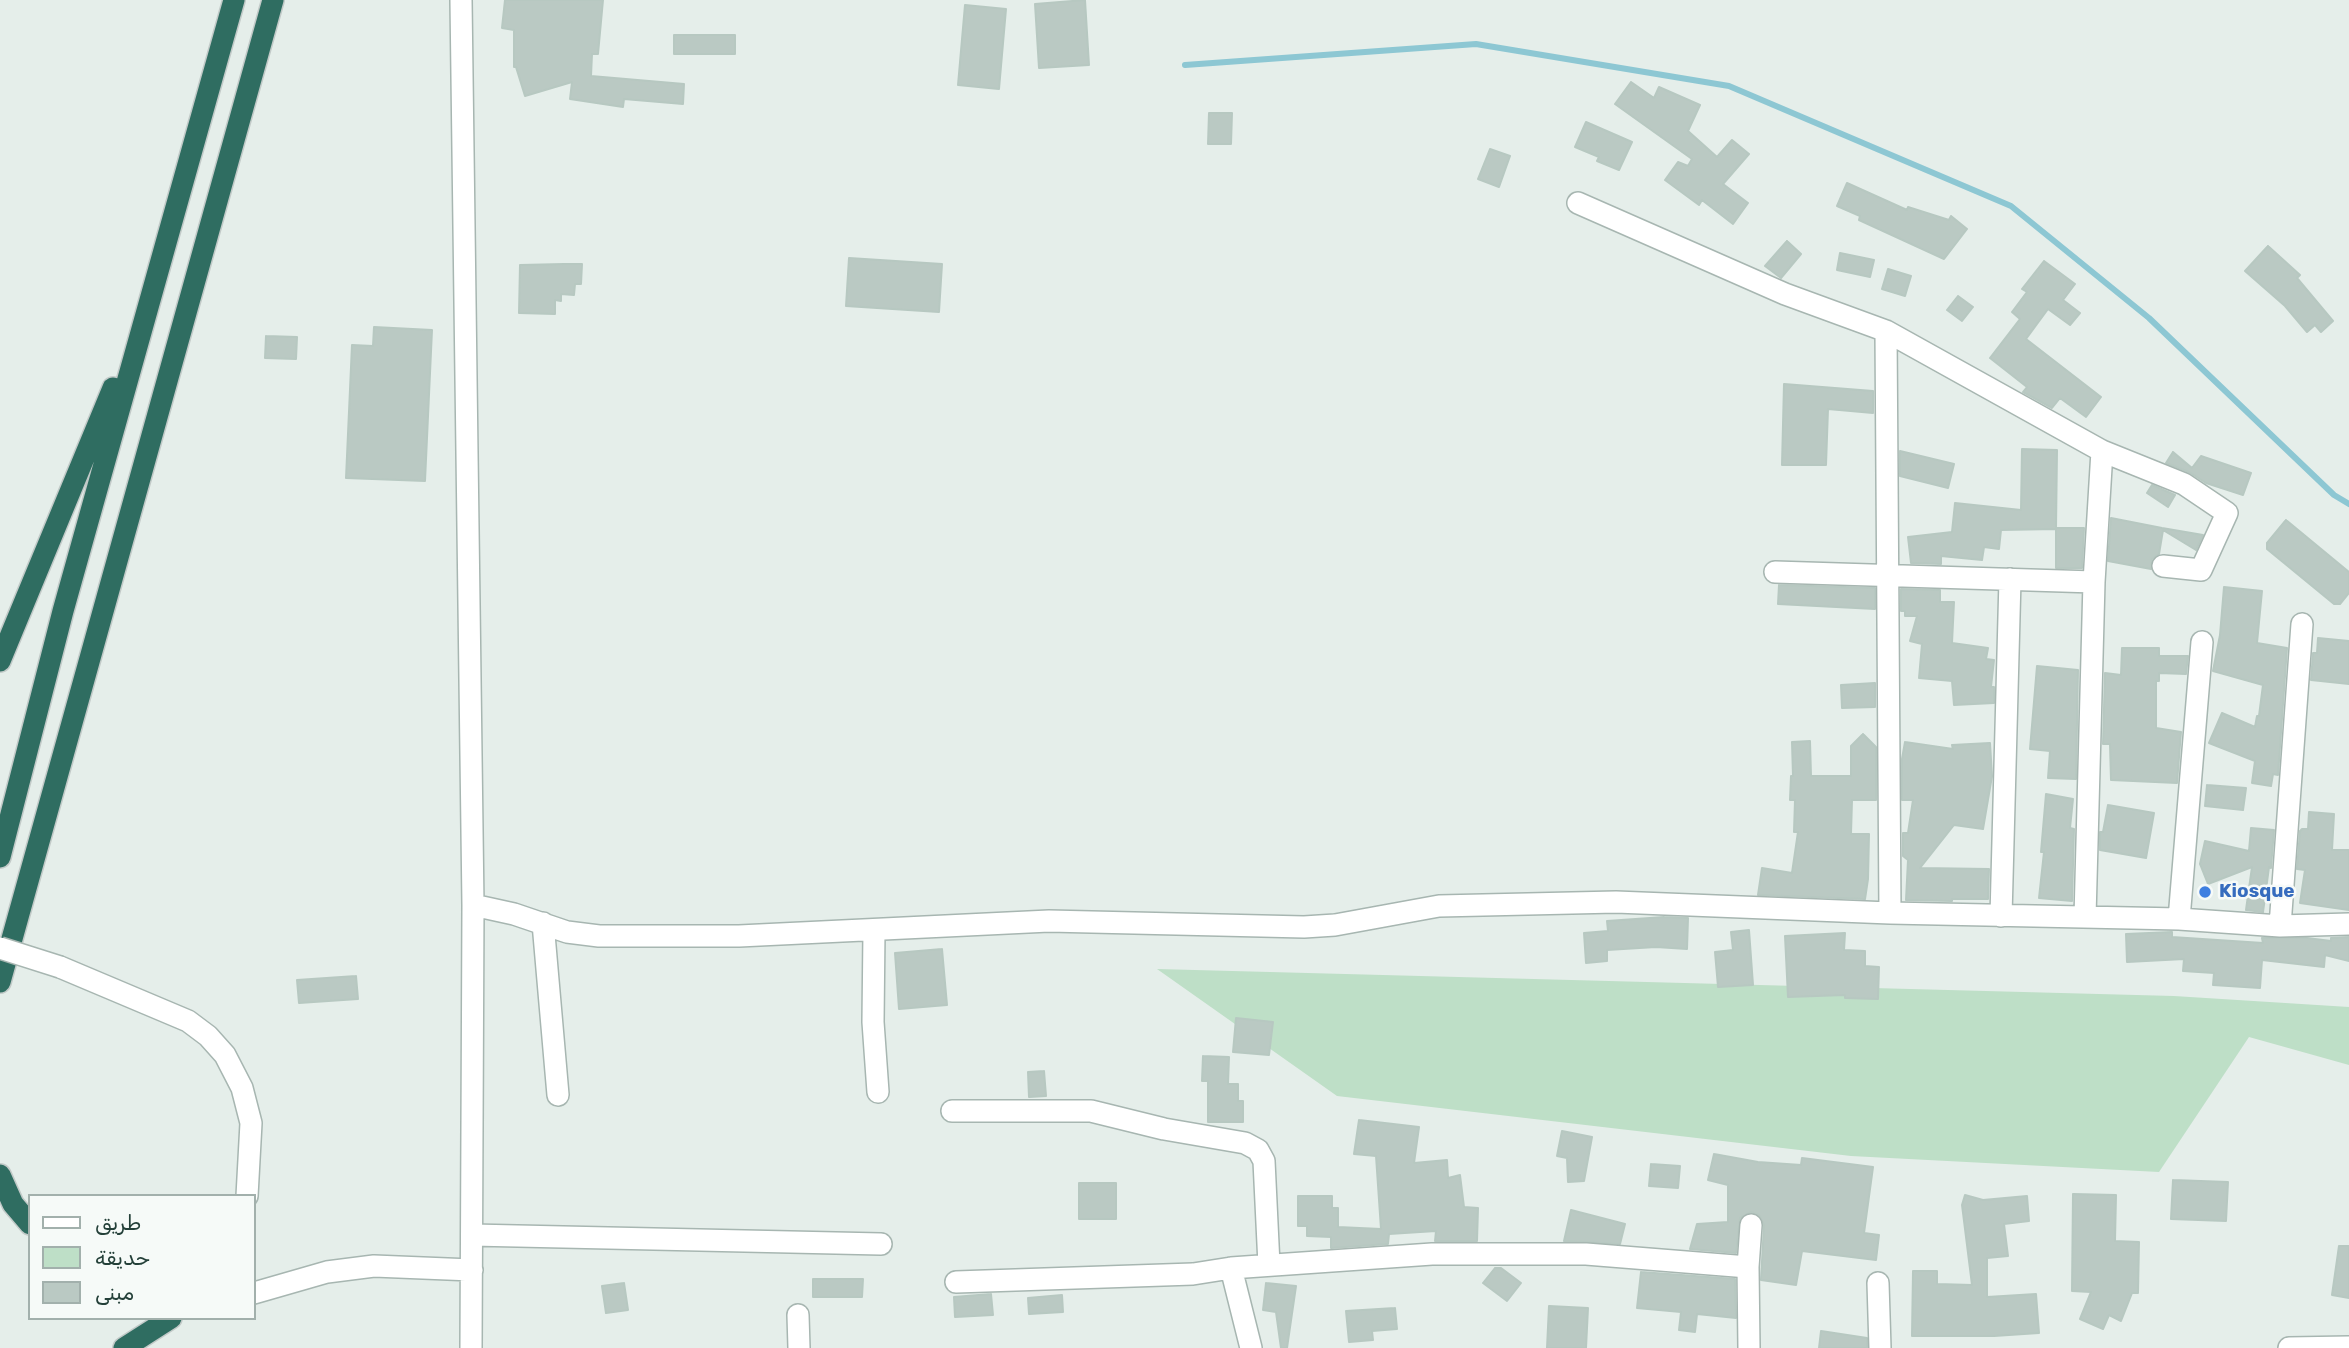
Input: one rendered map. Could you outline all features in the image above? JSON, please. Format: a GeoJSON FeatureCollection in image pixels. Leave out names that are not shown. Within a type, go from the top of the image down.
{"type":"FeatureCollection","features":[{"type":"Feature","properties":{"kind":"highway"},"geometry":{"type":"LineString","coordinates":[[0,857],[63,611],[234,0]]}},
{"type":"Feature","properties":{"kind":"highway"},"geometry":{"type":"LineString","coordinates":[[0,982],[273,0]]}},
{"type":"Feature","properties":{"kind":"highway"},"geometry":{"type":"LineString","coordinates":[[0,662],[151,295]]}},
{"type":"Feature","properties":{"kind":"highway"},"geometry":{"type":"LineString","coordinates":[[0,1175],[13,1204],[28,1222]]}},
{"type":"Feature","properties":{"kind":"highway"},"geometry":{"type":"LineString","coordinates":[[124,1348],[168,1320]]}},
{"type":"Feature","properties":{"kind":"street"},"geometry":{"type":"LineString","coordinates":[[461,0],[473,905],[471,1348]]}},
{"type":"Feature","properties":{"kind":"street"},"geometry":{"type":"LineString","coordinates":[[1578,203],[1785,294],[1886,331],[2102,451],[2184,484],[2227,513],[2201,570],[2163,566]]}},
{"type":"Feature","properties":{"kind":"street"},"geometry":{"type":"LineString","coordinates":[[1886,331],[1890,913]]}},
{"type":"Feature","properties":{"kind":"street"},"geometry":{"type":"LineString","coordinates":[[2085,916],[2094,582],[2102,451]]}},
{"type":"Feature","properties":{"kind":"street"},"geometry":{"type":"LineString","coordinates":[[1775,572],[2094,582]]}},
{"type":"Feature","properties":{"kind":"street"},"geometry":{"type":"LineString","coordinates":[[2001,916],[2010,579]]}},
{"type":"Feature","properties":{"kind":"street"},"geometry":{"type":"LineString","coordinates":[[2280,926],[2302,624]]}},
{"type":"Feature","properties":{"kind":"street"},"geometry":{"type":"LineString","coordinates":[[2179,919],[2202,642]]}},
{"type":"Feature","properties":{"kind":"street"},"geometry":{"type":"LineString","coordinates":[[473,905],[567,932],[599,936],[739,936],[1049,921],[1304,927],[1335,925],[1439,906],[1616,902],[1890,913],[2179,919],[2280,926],[2349,925]]}},
{"type":"Feature","properties":{"kind":"street"},"geometry":{"type":"LineString","coordinates":[[543,923],[558,1095]]}},
{"type":"Feature","properties":{"kind":"street"},"geometry":{"type":"LineString","coordinates":[[874,931],[873,1022],[877,1092]]}},
{"type":"Feature","properties":{"kind":"street"},"geometry":{"type":"LineString","coordinates":[[0,948],[60,967],[165,1010],[188,1021],[208,1036],[225,1055],[242,1087],[251,1123],[244,1190]]}},
{"type":"Feature","properties":{"kind":"street"},"geometry":{"type":"LineString","coordinates":[[951,1111],[1091,1111],[1164,1129],[1245,1143],[1258,1150],[1264,1161],[1269,1265]]}},
{"type":"Feature","properties":{"kind":"street"},"geometry":{"type":"LineString","coordinates":[[1749,1348],[1748,1267],[1751,1225]]}},
{"type":"Feature","properties":{"kind":"street"},"geometry":{"type":"LineString","coordinates":[[472,1235],[881,1244]]}},
{"type":"Feature","properties":{"kind":"street"},"geometry":{"type":"LineString","coordinates":[[956,1282],[1193,1274],[1269,1265],[1432,1254],[1515,1252],[1586,1254],[1748,1267]]}},
{"type":"Feature","properties":{"kind":"street"},"geometry":{"type":"LineString","coordinates":[[256,1292],[327,1272],[374,1266],[472,1270]]}},
{"type":"Feature","properties":{"kind":"street"},"geometry":{"type":"LineString","coordinates":[[1231,1268],[1251,1348]]}},
{"type":"Feature","properties":{"kind":"street"},"geometry":{"type":"LineString","coordinates":[[1878,1283],[1880,1348]]}},
{"type":"Feature","properties":{"kind":"street"},"geometry":{"type":"LineString","coordinates":[[798,1315],[799,1348]]}},
{"type":"Feature","properties":{"kind":"street"},"geometry":{"type":"LineString","coordinates":[[2289,1348],[2349,1347]]}},
{"type":"Feature","properties":{"kind":"green space"},"geometry":{"type":"Polygon","coordinates":[[[1157,969],[2174,996],[2349,1007],[2349,1065],[2249,1037],[2159,1172],[1851,1156],[1337,1096],[1157,969]]]}},
{"type":"Feature","properties":{"kind":"building"},"geometry":{"type":"Polygon","coordinates":[[[505,0],[603,0],[598,54],[592,54],[591,76],[684,84],[683,104],[624,99],[623,107],[570,99],[572,82],[525,96],[514,67],[514,30],[502,28],[505,0]]]}},
{"type":"Feature","properties":{"kind":"building"},"geometry":{"type":"Polygon","coordinates":[[[1085,0],[1089,65],[1039,68],[1035,4],[1085,0]]]}},
{"type":"Feature","properties":{"kind":"building"},"geometry":{"type":"Polygon","coordinates":[[[965,5],[1006,9],[999,89],[958,85],[965,5]]]}},
{"type":"Feature","properties":{"kind":"building"},"geometry":{"type":"Polygon","coordinates":[[[674,35],[735,35],[735,54],[674,54],[674,35]]]}},
{"type":"Feature","properties":{"kind":"building"},"geometry":{"type":"Polygon","coordinates":[[[1631,82],[1654,98],[1659,87],[1700,105],[1688,131],[1717,157],[1732,140],[1749,154],[1723,184],[1748,203],[1733,224],[1702,200],[1699,205],[1665,180],[1678,162],[1688,166],[1692,159],[1615,104],[1631,82]]]}},
{"type":"Feature","properties":{"kind":"building"},"geometry":{"type":"Polygon","coordinates":[[[1209,113],[1232,113],[1231,144],[1208,144],[1209,113]]]}},
{"type":"Feature","properties":{"kind":"building"},"geometry":{"type":"Polygon","coordinates":[[[1586,122],[1632,142],[1619,170],[1597,161],[1599,157],[1575,147],[1586,122]]]}},
{"type":"Feature","properties":{"kind":"building"},"geometry":{"type":"Polygon","coordinates":[[[1490,149],[1510,156],[1499,187],[1478,179],[1490,149]]]}},
{"type":"Feature","properties":{"kind":"building"},"geometry":{"type":"Polygon","coordinates":[[[1847,183],[1907,210],[1908,207],[1949,220],[1951,216],[1967,229],[1944,259],[1859,220],[1860,216],[1837,206],[1847,183]]]}},
{"type":"Feature","properties":{"kind":"building"},"geometry":{"type":"Polygon","coordinates":[[[1787,241],[1801,254],[1781,278],[1765,266],[1787,241]]]}},
{"type":"Feature","properties":{"kind":"building"},"geometry":{"type":"Polygon","coordinates":[[[2268,246],[2300,275],[2297,278],[2333,321],[2321,332],[2315,325],[2307,332],[2285,306],[2245,271],[2268,246]]]}},
{"type":"Feature","properties":{"kind":"building"},"geometry":{"type":"Polygon","coordinates":[[[1840,253],[1874,260],[1870,277],[1837,270],[1840,253]]]}},
{"type":"Feature","properties":{"kind":"building"},"geometry":{"type":"Polygon","coordinates":[[[849,258],[942,264],[939,312],[846,306],[849,258]]]}},
{"type":"Feature","properties":{"kind":"building"},"geometry":{"type":"Polygon","coordinates":[[[2044,261],[2075,284],[2063,300],[2080,313],[2070,325],[2048,309],[2026,339],[2101,397],[2086,417],[2060,398],[2052,408],[2023,392],[2027,387],[1990,358],[2020,319],[2012,312],[2027,292],[2022,289],[2044,261]]]}},
{"type":"Feature","properties":{"kind":"building"},"geometry":{"type":"Polygon","coordinates":[[[582,264],[581,284],[575,284],[574,295],[561,294],[561,301],[555,300],[555,314],[519,313],[520,265],[582,264]]]}},
{"type":"Feature","properties":{"kind":"building"},"geometry":{"type":"Polygon","coordinates":[[[1888,269],[1911,276],[1905,296],[1882,289],[1888,269]]]}},
{"type":"Feature","properties":{"kind":"building"},"geometry":{"type":"Polygon","coordinates":[[[1958,296],[1973,307],[1962,321],[1947,310],[1958,296]]]}},
{"type":"Feature","properties":{"kind":"building"},"geometry":{"type":"Polygon","coordinates":[[[374,327],[432,330],[425,481],[346,478],[352,345],[373,346],[374,327]]]}},
{"type":"Feature","properties":{"kind":"building"},"geometry":{"type":"Polygon","coordinates":[[[266,336],[297,337],[296,359],[265,358],[266,336]]]}},
{"type":"Feature","properties":{"kind":"building"},"geometry":{"type":"Polygon","coordinates":[[[1784,384],[1873,391],[1873,413],[1828,409],[1826,465],[1782,465],[1784,384]]]}},
{"type":"Feature","properties":{"kind":"building"},"geometry":{"type":"Polygon","coordinates":[[[2022,449],[2057,450],[2056,528],[2084,528],[2082,568],[2056,568],[2056,529],[2001,530],[1999,549],[1984,547],[1982,560],[1941,556],[1941,564],[1911,563],[1908,537],[1952,532],[1955,503],[2021,510],[2022,449]]]}},
{"type":"Feature","properties":{"kind":"building"},"geometry":{"type":"Polygon","coordinates":[[[1900,451],[1954,464],[1948,488],[1900,476],[1900,451]]]}},
{"type":"Feature","properties":{"kind":"building"},"geometry":{"type":"Polygon","coordinates":[[[2173,452],[2192,468],[2201,456],[2251,473],[2243,495],[2206,483],[2189,472],[2166,463],[2173,452]]]}},
{"type":"Feature","properties":{"kind":"building"},"geometry":{"type":"Polygon","coordinates":[[[2152,485],[2175,495],[2168,507],[2147,493],[2152,485]]]}},
{"type":"Feature","properties":{"kind":"building"},"geometry":{"type":"Polygon","coordinates":[[[2111,518],[2203,535],[2196,550],[2163,530],[2159,554],[2152,559],[2151,569],[2108,561],[2111,518]]]}},
{"type":"Feature","properties":{"kind":"building"},"geometry":{"type":"Polygon","coordinates":[[[2286,520],[2349,572],[2349,593],[2340,604],[2334,604],[2267,549],[2267,543],[2286,520]]]}},
{"type":"Feature","properties":{"kind":"building"},"geometry":{"type":"Polygon","coordinates":[[[1779,585],[1875,588],[1875,609],[1778,604],[1779,585]]]}},
{"type":"Feature","properties":{"kind":"building"},"geometry":{"type":"Polygon","coordinates":[[[2224,587],[2262,591],[2257,643],[2287,648],[2278,775],[2273,774],[2271,786],[2252,783],[2255,761],[2209,743],[2222,713],[2255,727],[2263,685],[2213,671],[2220,635],[2224,587]]]}},
{"type":"Feature","properties":{"kind":"building"},"geometry":{"type":"Polygon","coordinates":[[[1901,589],[1940,590],[1940,602],[1954,602],[1952,643],[1988,648],[1986,659],[1994,660],[1991,687],[1994,687],[1994,703],[1954,705],[1952,681],[1919,678],[1922,644],[1910,641],[1917,616],[1905,616],[1905,611],[1901,611],[1901,589]]]}},
{"type":"Feature","properties":{"kind":"building"},"geometry":{"type":"Polygon","coordinates":[[[2318,638],[2349,641],[2349,684],[2311,680],[2313,653],[2317,653],[2318,638]]]}},
{"type":"Feature","properties":{"kind":"building"},"geometry":{"type":"Polygon","coordinates":[[[2122,648],[2159,648],[2159,656],[2188,656],[2186,674],[2159,673],[2159,681],[2156,681],[2156,728],[2181,732],[2177,783],[2111,780],[2110,744],[2103,744],[2105,673],[2121,675],[2122,648]]]}},
{"type":"Feature","properties":{"kind":"building"},"geometry":{"type":"Polygon","coordinates":[[[2037,666],[2078,670],[2076,779],[2048,778],[2050,751],[2030,749],[2037,666]]]}},
{"type":"Feature","properties":{"kind":"building"},"geometry":{"type":"Polygon","coordinates":[[[1875,683],[1875,707],[1842,708],[1841,685],[1875,683]]]}},
{"type":"Feature","properties":{"kind":"building"},"geometry":{"type":"Polygon","coordinates":[[[1863,734],[1876,747],[1876,800],[1852,800],[1851,834],[1869,834],[1865,899],[1758,895],[1762,868],[1792,873],[1798,832],[1794,832],[1795,800],[1790,800],[1793,776],[1792,742],[1810,741],[1811,776],[1851,776],[1851,746],[1863,734]]]}},
{"type":"Feature","properties":{"kind":"building"},"geometry":{"type":"Polygon","coordinates":[[[1905,742],[1953,749],[1952,745],[1990,743],[1992,776],[1983,829],[1954,825],[1920,868],[1989,869],[1988,899],[1906,900],[1908,860],[1903,856],[1903,833],[1908,833],[1913,800],[1902,800],[1902,759],[1905,742]]]}},
{"type":"Feature","properties":{"kind":"building"},"geometry":{"type":"Polygon","coordinates":[[[2207,785],[2246,788],[2243,810],[2205,806],[2207,785]]]}},
{"type":"Feature","properties":{"kind":"building"},"geometry":{"type":"Polygon","coordinates":[[[2046,794],[2073,799],[2070,828],[2074,829],[2072,901],[2039,898],[2046,794]]]}},
{"type":"Feature","properties":{"kind":"building"},"geometry":{"type":"Polygon","coordinates":[[[2108,805],[2154,813],[2146,858],[2100,850],[2100,832],[2103,832],[2108,805]]]}},
{"type":"Feature","properties":{"kind":"building"},"geometry":{"type":"Polygon","coordinates":[[[2309,812],[2334,814],[2332,850],[2349,850],[2349,910],[2300,903],[2305,870],[2297,869],[2300,831],[2308,829],[2309,812]]]}},
{"type":"Feature","properties":{"kind":"building"},"geometry":{"type":"Polygon","coordinates":[[[2251,828],[2274,830],[2263,912],[2246,910],[2252,867],[2208,884],[2200,864],[2205,841],[2249,851],[2251,828]]]}},
{"type":"Feature","properties":{"kind":"building"},"geometry":{"type":"Polygon","coordinates":[[[1688,918],[1687,949],[1656,947],[1607,950],[1607,961],[1586,963],[1584,933],[1608,931],[1607,921],[1688,918]]]}},
{"type":"Feature","properties":{"kind":"building"},"geometry":{"type":"Polygon","coordinates":[[[1749,930],[1753,985],[1718,987],[1715,952],[1733,950],[1731,932],[1749,930]]]}},
{"type":"Feature","properties":{"kind":"building"},"geometry":{"type":"Polygon","coordinates":[[[2172,932],[2172,937],[2263,943],[2262,938],[2331,941],[2331,938],[2349,937],[2349,961],[2325,955],[2324,967],[2262,960],[2260,988],[2213,985],[2214,973],[2183,971],[2184,959],[2127,962],[2126,934],[2172,932]]]}},
{"type":"Feature","properties":{"kind":"building"},"geometry":{"type":"Polygon","coordinates":[[[1845,933],[1844,950],[1865,951],[1865,966],[1879,967],[1878,999],[1845,998],[1845,995],[1788,997],[1785,936],[1845,933]]]}},
{"type":"Feature","properties":{"kind":"building"},"geometry":{"type":"Polygon","coordinates":[[[942,949],[947,1005],[899,1009],[895,953],[942,949]]]}},
{"type":"Feature","properties":{"kind":"building"},"geometry":{"type":"Polygon","coordinates":[[[356,976],[358,999],[299,1003],[297,980],[356,976]]]}},
{"type":"Feature","properties":{"kind":"building"},"geometry":{"type":"Polygon","coordinates":[[[1236,1018],[1273,1022],[1269,1055],[1233,1052],[1236,1018]]]}},
{"type":"Feature","properties":{"kind":"building"},"geometry":{"type":"Polygon","coordinates":[[[1203,1056],[1229,1057],[1228,1084],[1238,1084],[1238,1101],[1243,1101],[1243,1122],[1208,1122],[1208,1081],[1202,1081],[1203,1056]]]}},
{"type":"Feature","properties":{"kind":"building"},"geometry":{"type":"Polygon","coordinates":[[[1044,1071],[1046,1096],[1029,1097],[1028,1072],[1044,1071]]]}},
{"type":"Feature","properties":{"kind":"building"},"geometry":{"type":"Polygon","coordinates":[[[1359,1120],[1419,1127],[1414,1163],[1447,1160],[1448,1178],[1460,1175],[1464,1207],[1478,1208],[1477,1241],[1435,1241],[1436,1231],[1389,1234],[1388,1244],[1331,1248],[1331,1237],[1307,1236],[1307,1226],[1298,1226],[1298,1196],[1332,1196],[1332,1208],[1338,1208],[1338,1227],[1381,1229],[1376,1156],[1354,1154],[1359,1120]]]}},
{"type":"Feature","properties":{"kind":"building"},"geometry":{"type":"Polygon","coordinates":[[[1562,1131],[1592,1137],[1584,1181],[1568,1182],[1567,1158],[1557,1156],[1562,1131]]]}},
{"type":"Feature","properties":{"kind":"building"},"geometry":{"type":"Polygon","coordinates":[[[1714,1154],[1758,1162],[1801,1165],[1802,1158],[1873,1167],[1864,1233],[1879,1235],[1876,1260],[1802,1251],[1796,1285],[1761,1280],[1764,1225],[1759,1215],[1751,1212],[1740,1218],[1736,1253],[1690,1249],[1697,1224],[1728,1222],[1728,1185],[1708,1180],[1714,1154]]]}},
{"type":"Feature","properties":{"kind":"building"},"geometry":{"type":"Polygon","coordinates":[[[1651,1164],[1680,1166],[1678,1188],[1649,1186],[1651,1164]]]}},
{"type":"Feature","properties":{"kind":"building"},"geometry":{"type":"Polygon","coordinates":[[[2173,1180],[2228,1182],[2226,1221],[2171,1219],[2173,1180]]]}},
{"type":"Feature","properties":{"kind":"building"},"geometry":{"type":"Polygon","coordinates":[[[1079,1183],[1116,1183],[1116,1219],[1079,1219],[1079,1183]]]}},
{"type":"Feature","properties":{"kind":"building"},"geometry":{"type":"Polygon","coordinates":[[[2073,1194],[2116,1195],[2115,1241],[2139,1242],[2138,1293],[2132,1293],[2121,1321],[2109,1315],[2103,1329],[2080,1319],[2091,1292],[2072,1291],[2073,1194]]]}},
{"type":"Feature","properties":{"kind":"building"},"geometry":{"type":"Polygon","coordinates":[[[1965,1195],[1983,1200],[2027,1196],[2029,1221],[2004,1224],[2008,1256],[1987,1258],[1987,1297],[2036,1294],[2039,1333],[1912,1336],[1913,1271],[1937,1271],[1937,1284],[1972,1285],[1962,1205],[1965,1195]]]}},
{"type":"Feature","properties":{"kind":"building"},"geometry":{"type":"Polygon","coordinates":[[[1571,1210],[1625,1224],[1620,1244],[1564,1241],[1571,1210]]]}},
{"type":"Feature","properties":{"kind":"building"},"geometry":{"type":"Polygon","coordinates":[[[2339,1246],[2349,1246],[2349,1298],[2332,1295],[2339,1246]]]}},
{"type":"Feature","properties":{"kind":"building"},"geometry":{"type":"Polygon","coordinates":[[[1495,1268],[1501,1268],[1521,1283],[1507,1301],[1483,1283],[1495,1268]]]}},
{"type":"Feature","properties":{"kind":"building"},"geometry":{"type":"Polygon","coordinates":[[[1641,1272],[1735,1279],[1736,1318],[1697,1314],[1695,1332],[1679,1330],[1681,1312],[1637,1308],[1641,1272]]]}},
{"type":"Feature","properties":{"kind":"building"},"geometry":{"type":"Polygon","coordinates":[[[813,1279],[863,1279],[862,1297],[813,1297],[813,1279]]]}},
{"type":"Feature","properties":{"kind":"building"},"geometry":{"type":"Polygon","coordinates":[[[624,1283],[628,1310],[606,1313],[602,1286],[624,1283]]]}},
{"type":"Feature","properties":{"kind":"building"},"geometry":{"type":"Polygon","coordinates":[[[1266,1283],[1296,1286],[1287,1348],[1281,1348],[1276,1312],[1263,1310],[1266,1283]]]}},
{"type":"Feature","properties":{"kind":"building"},"geometry":{"type":"Polygon","coordinates":[[[991,1294],[993,1315],[955,1317],[954,1297],[991,1294]]]}},
{"type":"Feature","properties":{"kind":"building"},"geometry":{"type":"Polygon","coordinates":[[[1062,1295],[1063,1312],[1029,1314],[1028,1298],[1062,1295]]]}},
{"type":"Feature","properties":{"kind":"building"},"geometry":{"type":"Polygon","coordinates":[[[1549,1306],[1588,1308],[1586,1348],[1547,1348],[1549,1306]]]}},
{"type":"Feature","properties":{"kind":"building"},"geometry":{"type":"Polygon","coordinates":[[[1395,1308],[1397,1329],[1372,1331],[1373,1340],[1349,1342],[1346,1311],[1395,1308]]]}},
{"type":"Feature","properties":{"kind":"building"},"geometry":{"type":"Polygon","coordinates":[[[1821,1331],[1867,1338],[1867,1348],[1819,1348],[1821,1331]]]}},
{"type":"Feature","properties":{"kind":"waterway"},"geometry":{"type":"LineString","coordinates":[[1185,65],[1476,44],[1729,86],[2011,206],[2149,318],[2334,495],[2349,504]]}},
{"type":"Feature","properties":{"kind":"place","name":"Kiosque"},"geometry":{"type":"Point","coordinates":[2205,892]}}]}
